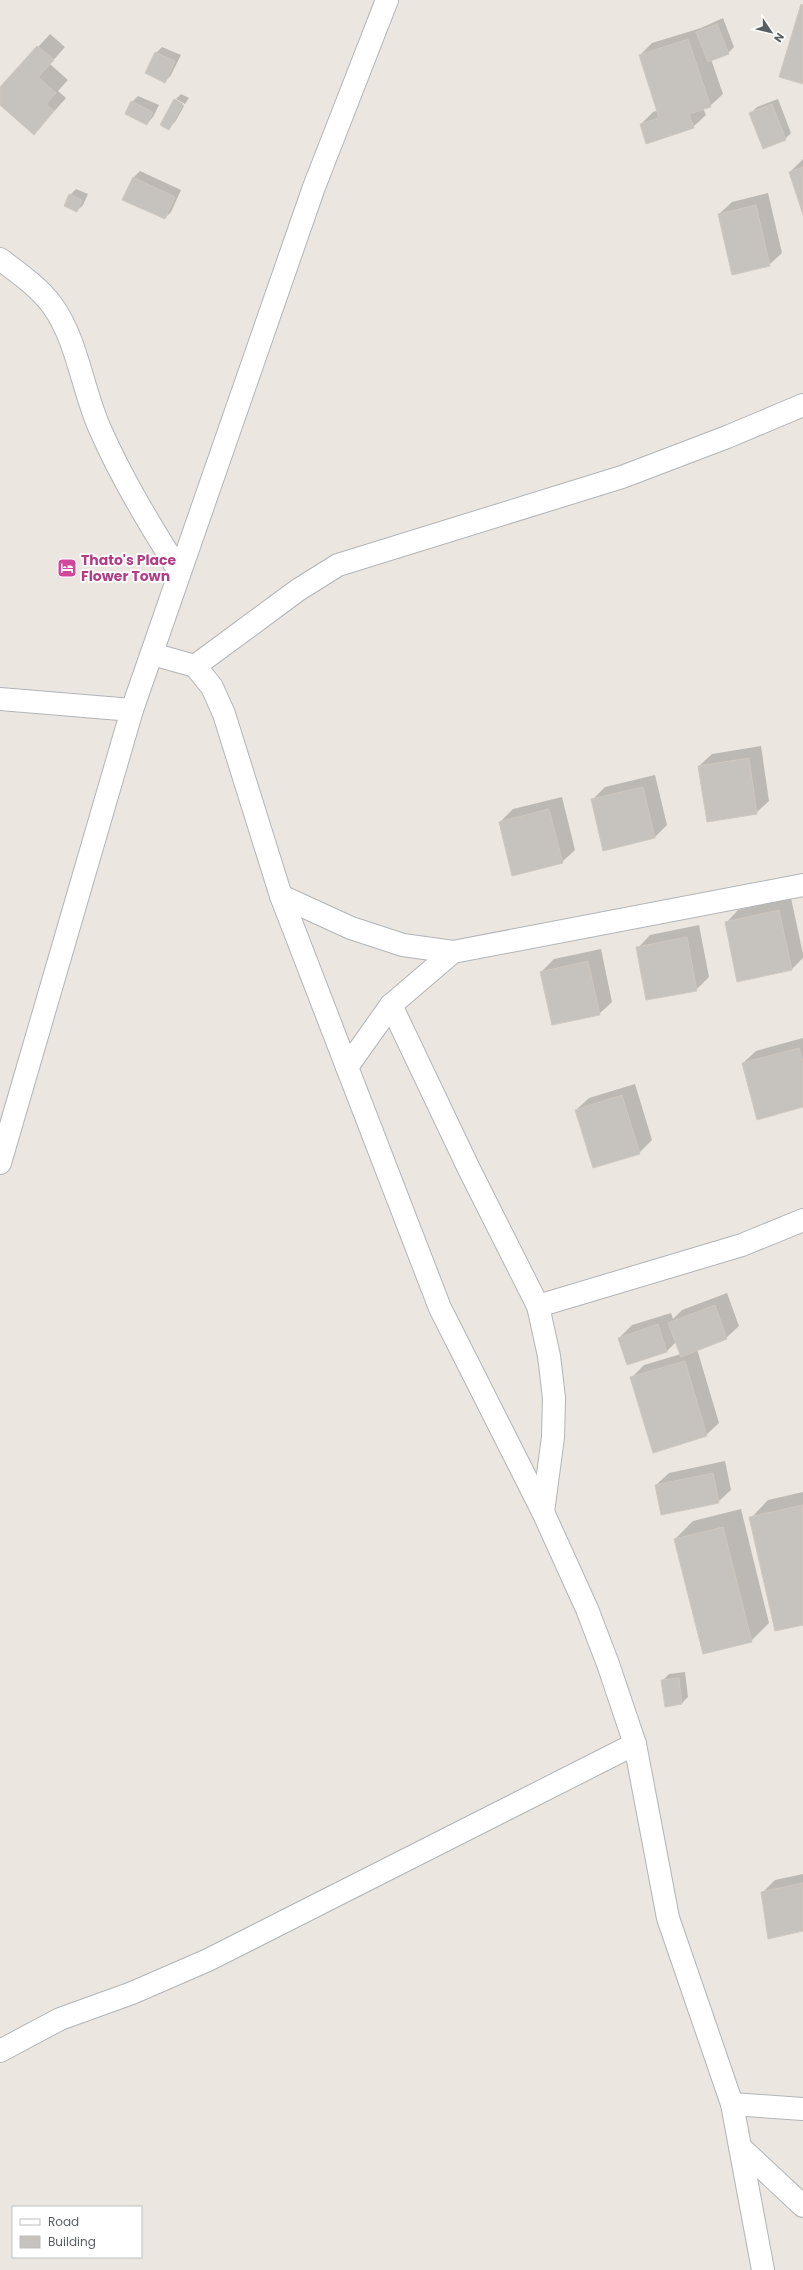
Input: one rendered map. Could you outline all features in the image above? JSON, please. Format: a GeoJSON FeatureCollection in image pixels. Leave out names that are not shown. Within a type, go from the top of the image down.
{"type":"FeatureCollection","features":[{"type":"Feature","properties":{"kind":"street"},"geometry":{"type":"LineString","coordinates":[[0,1163],[132,710],[179,571],[314,187],[387,0]]}},
{"type":"Feature","properties":{"kind":"street"},"geometry":{"type":"LineString","coordinates":[[0,259],[36,286],[52,305],[71,343],[99,427],[122,476],[179,571]]}},
{"type":"Feature","properties":{"kind":"street"},"geometry":{"type":"LineString","coordinates":[[195,666],[298,590],[338,565],[622,477],[727,437],[803,405]]}},
{"type":"Feature","properties":{"kind":"street"},"geometry":{"type":"LineString","coordinates":[[152,654],[195,666],[212,687],[224,714],[281,896],[440,1308],[543,1512],[590,1616],[635,1744],[668,1918],[732,2104],[763,2270]]}},
{"type":"Feature","properties":{"kind":"street"},"geometry":{"type":"LineString","coordinates":[[0,699],[132,710]]}},
{"type":"Feature","properties":{"kind":"street"},"geometry":{"type":"LineString","coordinates":[[281,896],[351,928],[403,945],[453,952],[803,885]]}},
{"type":"Feature","properties":{"kind":"street"},"geometry":{"type":"LineString","coordinates":[[347,1066],[391,1005],[453,952]]}},
{"type":"Feature","properties":{"kind":"street"},"geometry":{"type":"LineString","coordinates":[[391,1005],[469,1168],[538,1306],[549,1356],[554,1398],[553,1438],[543,1512]]}},
{"type":"Feature","properties":{"kind":"street"},"geometry":{"type":"LineString","coordinates":[[538,1306],[742,1245],[803,1220]]}},
{"type":"Feature","properties":{"kind":"street"},"geometry":{"type":"LineString","coordinates":[[0,2051],[60,2019],[132,1993],[208,1960],[635,1744]]}},
{"type":"Feature","properties":{"kind":"street"},"geometry":{"type":"LineString","coordinates":[[732,2104],[803,2110]]}},
{"type":"Feature","properties":{"kind":"street"},"geometry":{"type":"LineString","coordinates":[[740,2147],[803,2206]]}},
{"type":"Feature","properties":{"kind":"building"},"geometry":{"type":"Polygon","coordinates":[[[801,4],[803,5],[803,84],[779,77],[801,4]]]}},
{"type":"Feature","properties":{"kind":"building"},"geometry":{"type":"Polygon","coordinates":[[[717,24],[729,54],[708,62],[696,32],[717,24]]]}},
{"type":"Feature","properties":{"kind":"building"},"geometry":{"type":"Polygon","coordinates":[[[688,39],[711,107],[689,114],[694,128],[646,144],[640,124],[659,118],[639,55],[688,39]]]}},
{"type":"Feature","properties":{"kind":"building"},"geometry":{"type":"Polygon","coordinates":[[[37,46],[54,60],[38,77],[56,93],[46,104],[54,111],[34,135],[0,105],[0,87],[37,46]]]}},
{"type":"Feature","properties":{"kind":"building"},"geometry":{"type":"Polygon","coordinates":[[[155,52],[175,61],[165,83],[145,73],[155,52]]]}},
{"type":"Feature","properties":{"kind":"building"},"geometry":{"type":"Polygon","coordinates":[[[174,99],[183,104],[169,130],[160,125],[174,99]]]}},
{"type":"Feature","properties":{"kind":"building"},"geometry":{"type":"Polygon","coordinates":[[[131,101],[153,112],[147,125],[125,114],[131,101]]]}},
{"type":"Feature","properties":{"kind":"building"},"geometry":{"type":"Polygon","coordinates":[[[772,104],[786,140],[763,149],[749,113],[772,104]]]}},
{"type":"Feature","properties":{"kind":"building"},"geometry":{"type":"Polygon","coordinates":[[[803,167],[803,215],[789,172],[803,167]]]}},
{"type":"Feature","properties":{"kind":"building"},"geometry":{"type":"Polygon","coordinates":[[[133,177],[175,197],[165,219],[122,200],[133,177]]]}},
{"type":"Feature","properties":{"kind":"building"},"geometry":{"type":"Polygon","coordinates":[[[69,194],[82,200],[77,212],[64,206],[69,194]]]}},
{"type":"Feature","properties":{"kind":"building"},"geometry":{"type":"Polygon","coordinates":[[[756,205],[770,266],[732,275],[718,214],[756,205]]]}},
{"type":"Feature","properties":{"kind":"building"},"geometry":{"type":"Polygon","coordinates":[[[749,758],[757,814],[707,822],[698,766],[749,758]]]}},
{"type":"Feature","properties":{"kind":"building"},"geometry":{"type":"Polygon","coordinates":[[[643,787],[655,838],[603,851],[591,799],[643,787]]]}},
{"type":"Feature","properties":{"kind":"building"},"geometry":{"type":"Polygon","coordinates":[[[549,809],[563,863],[512,876],[499,822],[549,809]]]}},
{"type":"Feature","properties":{"kind":"building"},"geometry":{"type":"Polygon","coordinates":[[[779,910],[792,970],[737,982],[725,922],[779,910]]]}},
{"type":"Feature","properties":{"kind":"building"},"geometry":{"type":"Polygon","coordinates":[[[687,937],[697,991],[646,1000],[636,947],[687,937]]]}},
{"type":"Feature","properties":{"kind":"building"},"geometry":{"type":"Polygon","coordinates":[[[588,961],[600,1015],[552,1025],[540,972],[588,961]]]}},
{"type":"Feature","properties":{"kind":"building"},"geometry":{"type":"Polygon","coordinates":[[[799,1048],[803,1062],[803,1107],[757,1120],[742,1063],[799,1048]]]}},
{"type":"Feature","properties":{"kind":"building"},"geometry":{"type":"Polygon","coordinates":[[[622,1095],[640,1154],[593,1168],[575,1110],[622,1095]]]}},
{"type":"Feature","properties":{"kind":"building"},"geometry":{"type":"Polygon","coordinates":[[[715,1305],[727,1339],[681,1357],[668,1323],[715,1305]]]}},
{"type":"Feature","properties":{"kind":"building"},"geometry":{"type":"Polygon","coordinates":[[[658,1324],[667,1352],[627,1365],[618,1338],[658,1324]]]}},
{"type":"Feature","properties":{"kind":"building"},"geometry":{"type":"Polygon","coordinates":[[[685,1361],[707,1436],[653,1453],[630,1377],[685,1361]]]}},
{"type":"Feature","properties":{"kind":"building"},"geometry":{"type":"Polygon","coordinates":[[[713,1473],[719,1503],[661,1515],[655,1485],[713,1473]]]}},
{"type":"Feature","properties":{"kind":"building"},"geometry":{"type":"Polygon","coordinates":[[[803,1505],[803,1625],[775,1631],[749,1517],[803,1505]]]}},
{"type":"Feature","properties":{"kind":"building"},"geometry":{"type":"Polygon","coordinates":[[[723,1527],[752,1642],[703,1654],[674,1539],[723,1527]]]}},
{"type":"Feature","properties":{"kind":"building"},"geometry":{"type":"Polygon","coordinates":[[[679,1678],[682,1704],[665,1707],[661,1680],[679,1678]]]}},
{"type":"Feature","properties":{"kind":"building"},"geometry":{"type":"Polygon","coordinates":[[[803,1883],[803,1931],[768,1939],[761,1892],[803,1883]]]}},
{"type":"Feature","properties":{"kind":"place","name":"Thato's Place Flower Town"},"geometry":{"type":"Point","coordinates":[67,568]}}]}
